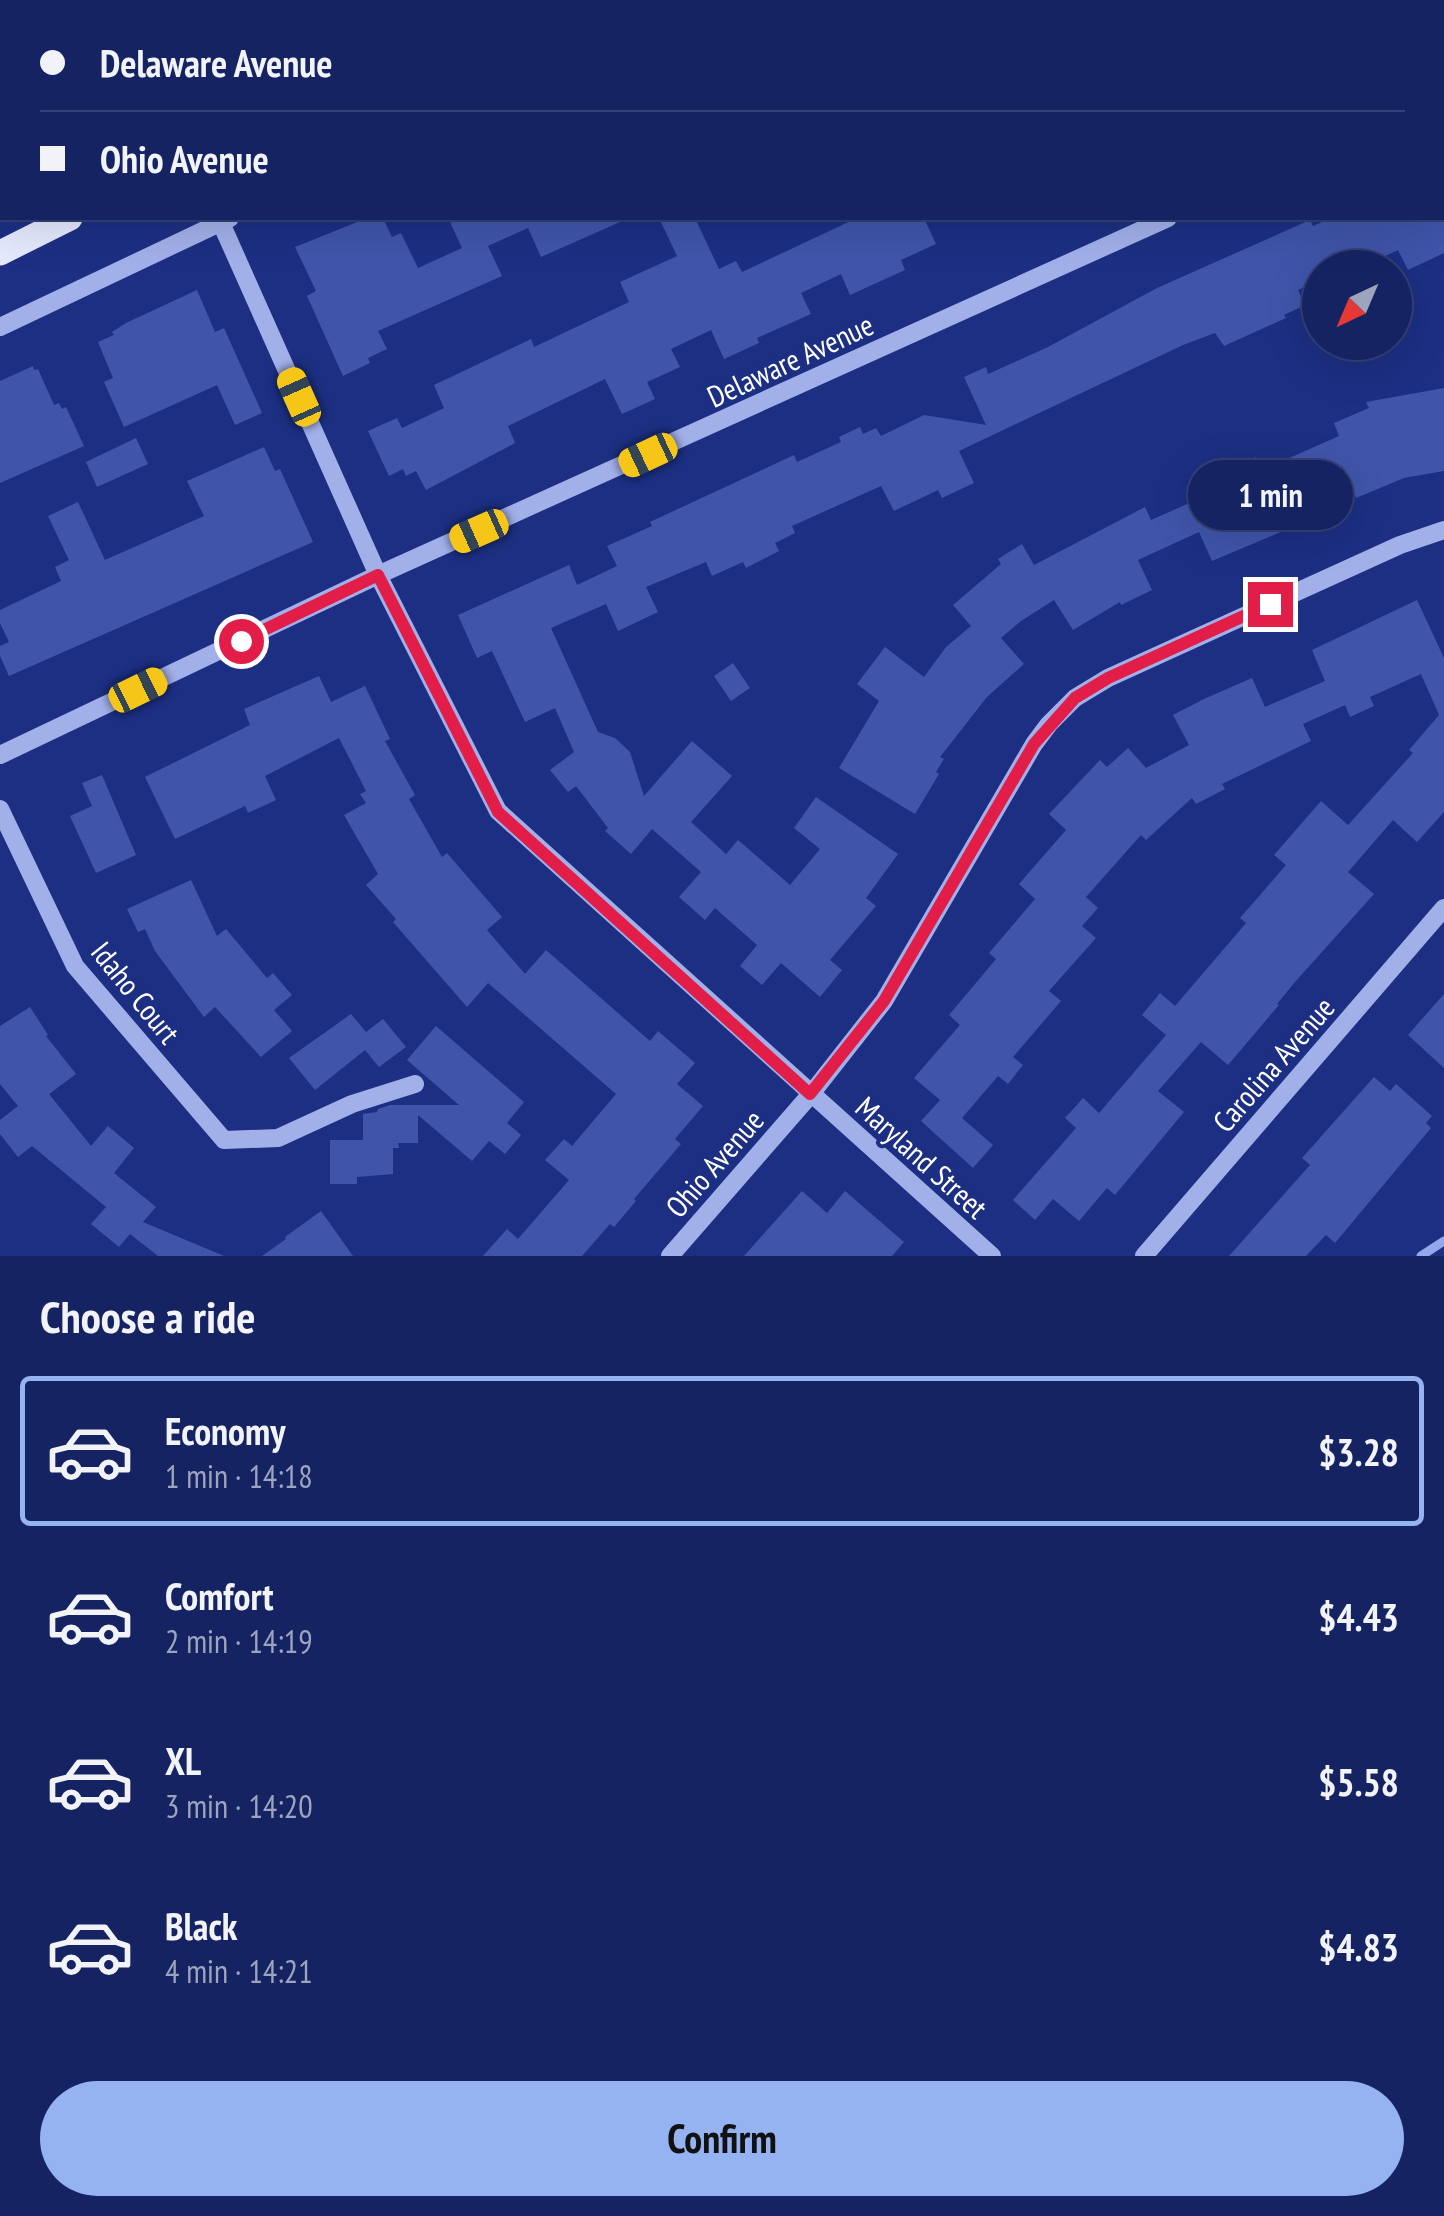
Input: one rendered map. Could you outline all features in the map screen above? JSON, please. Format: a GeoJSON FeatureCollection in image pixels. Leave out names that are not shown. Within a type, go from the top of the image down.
{"type":"FeatureCollection","features":[{"type":"Feature","properties":{"kind":"main road"},"geometry":{"type":"LineString","coordinates":[[0,252],[66,220]]}},
{"type":"Feature","properties":{"kind":"street","name":"Maryland Street"},"geometry":{"type":"LineString","coordinates":[[226,220],[378,575],[498,812],[992,1256]]}},
{"type":"Feature","properties":{"kind":"street"},"geometry":{"type":"LineString","coordinates":[[0,326],[226,220]]}},
{"type":"Feature","properties":{"kind":"street","name":"Delaware Avenue"},"geometry":{"type":"LineString","coordinates":[[0,756],[378,575],[1164,220]]}},
{"type":"Feature","properties":{"kind":"street","name":"Ohio Avenue"},"geometry":{"type":"LineString","coordinates":[[670,1256],[810,1094],[884,1001],[1034,744],[1075,698],[1177,646],[1444,530]]}},
{"type":"Feature","properties":{"kind":"street","name":"Idaho Court"},"geometry":{"type":"LineString","coordinates":[[0,810],[76,966],[224,1140],[278,1138],[352,1104],[415,1084]]}},
{"type":"Feature","properties":{"kind":"street","name":"Carolina Avenue"},"geometry":{"type":"LineString","coordinates":[[1144,1256],[1444,908]]}},
{"type":"Feature","properties":{"kind":"building"},"geometry":{"type":"Polygon","coordinates":[[[362,220],[384,220],[392,237],[401,233],[418,268],[462,248],[449,220],[624,220],[541,257],[528,228],[488,246],[502,276],[378,331],[387,349],[368,358],[370,363],[343,376],[307,296],[316,291],[295,247],[362,220]]]}},
{"type":"Feature","properties":{"kind":"building"},"geometry":{"type":"Polygon","coordinates":[[[660,220],[696,220],[719,269],[736,261],[742,272],[853,220],[925,220],[936,244],[901,260],[905,270],[850,295],[841,274],[801,293],[811,314],[757,338],[759,343],[724,359],[711,330],[671,349],[680,367],[647,382],[655,399],[622,414],[605,379],[508,426],[515,443],[426,490],[416,471],[406,476],[403,469],[389,476],[368,431],[397,418],[402,428],[444,408],[434,385],[531,339],[534,347],[629,302],[620,282],[677,256],[660,220]]]}},
{"type":"Feature","properties":{"kind":"building"},"geometry":{"type":"Polygon","coordinates":[[[1310,220],[1313,226],[1326,220],[1444,220],[1444,253],[1412,268],[1412,250],[1302,250],[1302,288],[1298,290],[1302,306],[1284,315],[1286,318],[1224,346],[1215,333],[1183,345],[959,451],[974,483],[942,498],[938,490],[894,511],[881,486],[792,526],[795,533],[775,543],[779,551],[746,568],[743,562],[712,576],[706,562],[646,587],[658,612],[618,631],[606,604],[551,628],[598,732],[615,738],[630,752],[644,796],[692,741],[732,776],[691,822],[726,854],[738,840],[790,885],[820,849],[794,828],[816,797],[898,854],[866,898],[876,906],[830,960],[842,970],[820,997],[781,963],[762,985],[740,966],[757,945],[715,908],[705,920],[679,897],[701,872],[652,829],[631,854],[605,831],[608,828],[576,786],[568,792],[550,770],[574,752],[555,708],[525,722],[492,651],[477,658],[458,615],[569,565],[577,585],[617,566],[607,546],[794,455],[797,462],[841,442],[839,437],[860,427],[863,434],[876,428],[881,436],[924,415],[986,425],[964,377],[986,367],[988,374],[1048,347],[1157,288],[1310,220]]]}},
{"type":"Feature","properties":{"kind":"building"},"geometry":{"type":"Polygon","coordinates":[[[197,290],[215,332],[224,328],[262,413],[235,425],[217,385],[124,427],[104,382],[113,378],[98,342],[114,335],[112,332],[126,323],[197,290]]]}},
{"type":"Feature","properties":{"kind":"building"},"geometry":{"type":"Polygon","coordinates":[[[33,366],[54,405],[66,407],[84,446],[0,483],[0,381],[33,366]]]}},
{"type":"Feature","properties":{"kind":"building"},"geometry":{"type":"Polygon","coordinates":[[[1444,388],[1444,471],[1404,478],[1356,498],[1342,466],[1281,494],[1295,526],[1212,561],[1199,532],[1138,560],[1152,590],[1121,605],[1120,602],[1073,630],[1054,600],[1021,621],[1001,638],[1024,664],[987,697],[940,757],[944,759],[936,772],[939,774],[915,814],[839,768],[879,701],[857,684],[885,647],[924,677],[946,647],[971,626],[953,605],[1001,564],[998,559],[1022,544],[1034,565],[1145,507],[1151,520],[1194,501],[1189,488],[1256,457],[1262,470],[1339,436],[1334,423],[1369,408],[1366,402],[1444,388]]]}},
{"type":"Feature","properties":{"kind":"building"},"geometry":{"type":"Polygon","coordinates":[[[136,438],[148,464],[97,487],[86,462],[136,438]]]}},
{"type":"Feature","properties":{"kind":"building"},"geometry":{"type":"Polygon","coordinates":[[[264,447],[275,471],[280,469],[313,542],[9,676],[0,656],[0,646],[9,642],[0,623],[0,610],[61,581],[55,567],[69,560],[48,516],[78,502],[105,560],[204,516],[187,481],[264,447]]]}},
{"type":"Feature","properties":{"kind":"building"},"geometry":{"type":"Polygon","coordinates":[[[1417,600],[1444,658],[1444,812],[1417,842],[1393,820],[1348,872],[1374,894],[1228,1065],[1201,1042],[1158,1091],[1184,1112],[1115,1195],[1107,1188],[1079,1221],[1053,1199],[1035,1220],[1013,1200],[1076,1128],[1065,1118],[1083,1098],[1099,1113],[1166,1035],[1142,1015],[1160,993],[1175,1006],[1246,923],[1240,918],[1286,865],[1274,855],[1321,801],[1348,825],[1413,753],[1409,750],[1439,715],[1421,674],[1370,697],[1374,706],[1350,717],[1345,705],[1303,724],[1311,741],[1222,784],[1225,789],[1196,804],[1192,798],[1146,840],[1141,835],[1086,897],[1098,908],[1082,926],[1096,938],[1049,991],[1061,1001],[1013,1057],[1023,1065],[1008,1084],[998,1076],[962,1118],[993,1145],[973,1168],[921,1121],[940,1100],[914,1078],[960,1025],[949,1015],[996,959],[989,953],[1035,899],[1019,884],[1066,830],[1049,814],[1100,760],[1107,767],[1128,748],[1146,768],[1189,745],[1173,715],[1204,699],[1252,678],[1265,707],[1325,681],[1312,650],[1417,600]]]}},
{"type":"Feature","properties":{"kind":"building"},"geometry":{"type":"Polygon","coordinates":[[[733,663],[750,688],[731,701],[714,676],[733,663]]]}},
{"type":"Feature","properties":{"kind":"building"},"geometry":{"type":"Polygon","coordinates":[[[319,676],[331,702],[365,686],[390,739],[385,741],[415,795],[409,799],[442,857],[447,853],[502,917],[487,930],[525,974],[546,950],[650,1041],[658,1031],[695,1063],[677,1084],[703,1106],[675,1139],[681,1144],[614,1227],[610,1224],[582,1256],[483,1256],[507,1229],[518,1239],[569,1180],[545,1160],[564,1139],[572,1146],[616,1094],[488,983],[467,1007],[393,922],[396,919],[366,885],[378,874],[344,815],[366,803],[360,794],[366,791],[339,738],[265,776],[276,800],[248,813],[245,806],[175,839],[145,777],[250,725],[244,709],[319,676]]]}},
{"type":"Feature","properties":{"kind":"building"},"geometry":{"type":"Polygon","coordinates":[[[102,775],[136,855],[96,873],[70,816],[92,806],[82,783],[102,775]]]}},
{"type":"Feature","properties":{"kind":"building"},"geometry":{"type":"Polygon","coordinates":[[[191,880],[217,936],[226,929],[267,978],[273,973],[292,995],[274,1010],[292,1031],[261,1057],[215,1007],[204,1017],[155,951],[145,929],[138,932],[127,909],[191,880]]]}},
{"type":"Feature","properties":{"kind":"building"},"geometry":{"type":"Polygon","coordinates":[[[1444,994],[1444,1068],[1408,1035],[1444,994]]]}},
{"type":"Feature","properties":{"kind":"building"},"geometry":{"type":"Polygon","coordinates":[[[30,1007],[46,1036],[76,1074],[49,1094],[91,1146],[108,1126],[134,1148],[114,1173],[156,1207],[143,1222],[224,1256],[158,1256],[130,1234],[119,1247],[91,1224],[106,1207],[32,1146],[18,1157],[0,1134],[0,1120],[18,1106],[0,1084],[0,1026],[30,1007]]]}},
{"type":"Feature","properties":{"kind":"building"},"geometry":{"type":"Polygon","coordinates":[[[351,1014],[366,1032],[383,1019],[406,1047],[379,1067],[365,1050],[315,1090],[289,1058],[351,1014]]]}},
{"type":"Feature","properties":{"kind":"building"},"geometry":{"type":"Polygon","coordinates":[[[436,1026],[524,1102],[507,1123],[521,1135],[505,1154],[489,1141],[472,1161],[418,1115],[418,1143],[398,1143],[399,1148],[393,1148],[393,1174],[357,1177],[357,1184],[330,1184],[330,1140],[363,1140],[363,1114],[390,1105],[459,1105],[407,1060],[436,1026]]]}},
{"type":"Feature","properties":{"kind":"building"},"geometry":{"type":"Polygon","coordinates":[[[1374,1077],[1390,1091],[1396,1084],[1432,1116],[1426,1123],[1431,1128],[1335,1243],[1326,1235],[1306,1256],[1229,1256],[1310,1165],[1302,1158],[1374,1077]]]}},
{"type":"Feature","properties":{"kind":"building"},"geometry":{"type":"Polygon","coordinates":[[[802,1191],[827,1213],[845,1191],[904,1242],[892,1256],[744,1256],[802,1191]]]}},
{"type":"Feature","properties":{"kind":"building"},"geometry":{"type":"Polygon","coordinates":[[[321,1211],[353,1256],[262,1256],[285,1237],[321,1211]]]}},
{"type":"Feature","properties":{"kind":"waterway"},"geometry":{"type":"LineString","coordinates":[[1421,1256],[1444,1241]]}},
{"type":"Feature","properties":{"kind":"route"},"geometry":{"type":"LineString","coordinates":[[241,641],[378,575],[498,812],[810,1094],[884,1001],[1049,724],[1075,698],[1108,678],[1270,604]]}}]}
